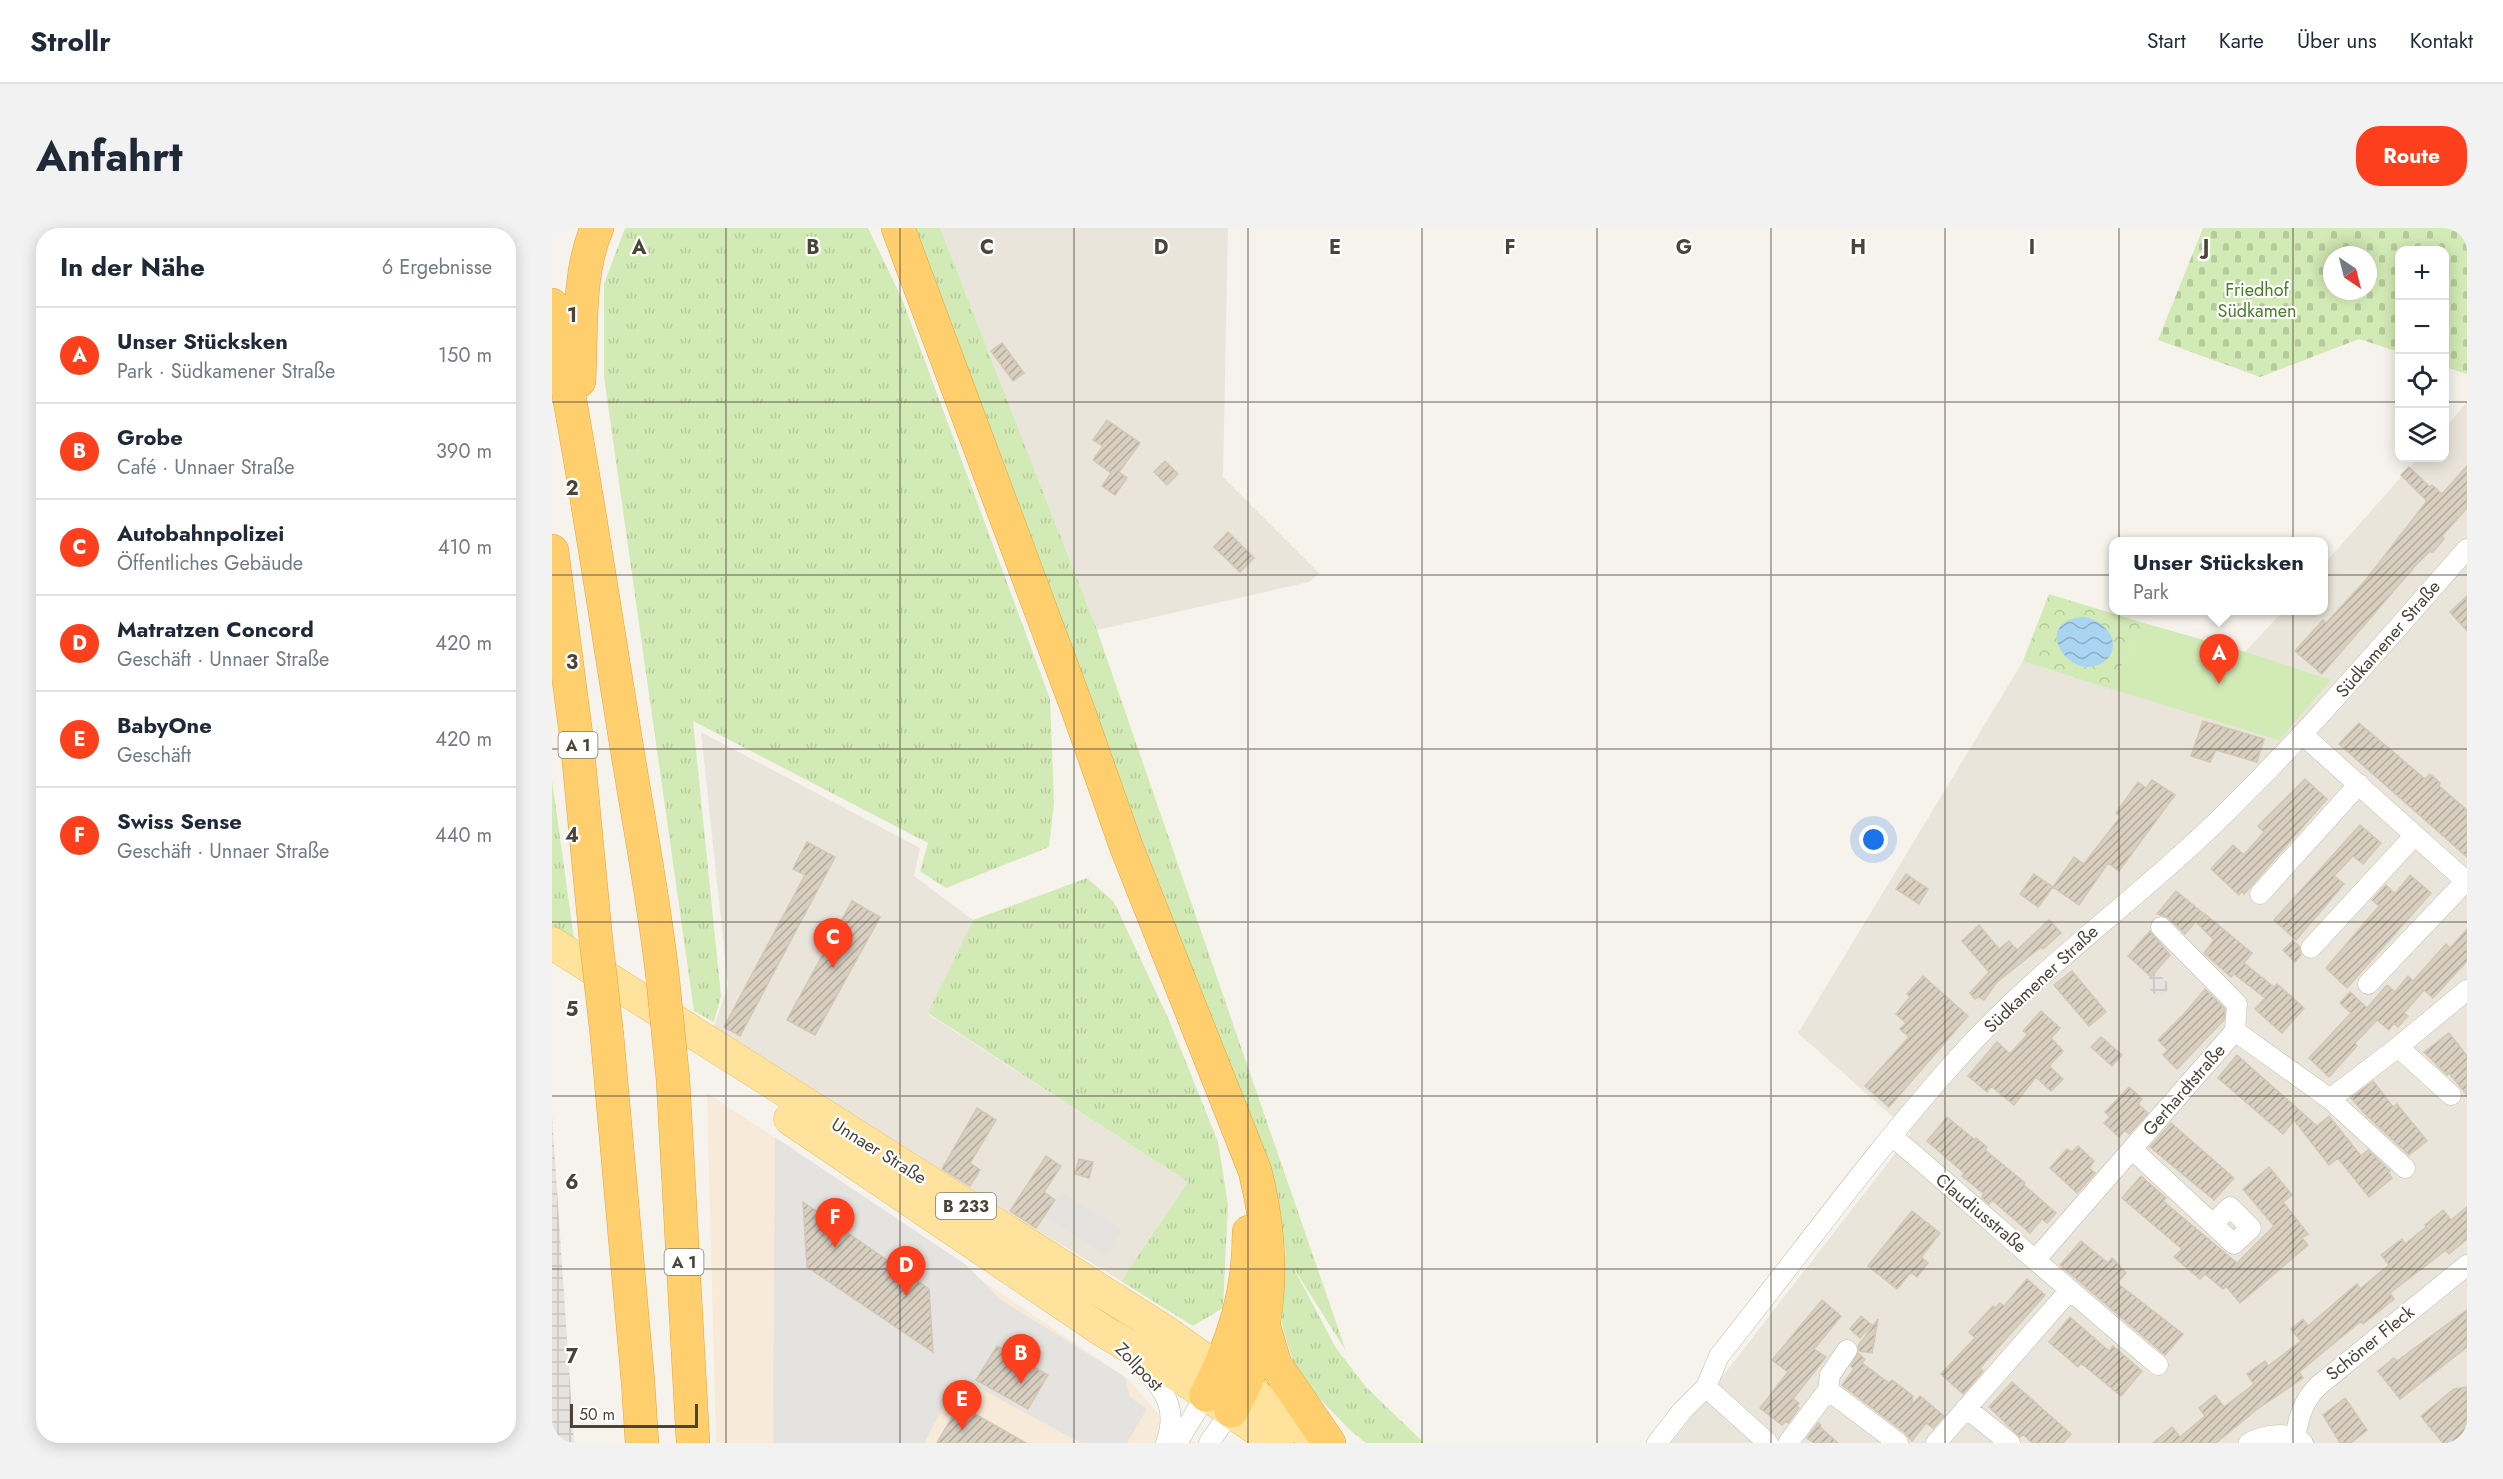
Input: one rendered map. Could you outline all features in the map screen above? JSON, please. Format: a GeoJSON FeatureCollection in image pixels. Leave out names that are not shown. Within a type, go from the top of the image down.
{"type":"FeatureCollection","features":[{"type":"Feature","properties":{"kind":"highway"},"geometry":{"type":"LineString","coordinates":[[577,431],[584,280],[590,244],[597,228]]}},
{"type":"Feature","properties":{"kind":"highway"},"geometry":{"type":"LineString","coordinates":[[878,228],[896,259],[1050,666],[1111,852],[1241,1168],[1249,1204],[1249,1258],[1225,1390]]}},
{"type":"Feature","properties":{"kind":"highway"},"geometry":{"type":"LineString","coordinates":[[898,228],[1074,699],[1126,846],[1255,1171],[1263,1202],[1270,1282],[1263,1324],[1225,1390]]}},
{"type":"Feature","properties":{"kind":"highway","name":"A 1"},"geometry":{"type":"LineString","coordinates":[[552,305],[577,431],[624,732],[657,922],[673,1080],[693,1443]]}},
{"type":"Feature","properties":{"kind":"highway","name":"A 1"},"geometry":{"type":"LineString","coordinates":[[552,552],[577,742],[607,1035],[642,1443]]}},
{"type":"Feature","properties":{"kind":"highway"},"geometry":{"type":"LineString","coordinates":[[1263,1324],[1275,1364],[1329,1443]]}},
{"type":"Feature","properties":{"kind":"main road","name":"Unnaer Straße"},"geometry":{"type":"LineString","coordinates":[[552,943],[1163,1330],[1277,1443]]}},
{"type":"Feature","properties":{"kind":"main road","name":"Unnaer Straße"},"geometry":{"type":"LineString","coordinates":[[552,966],[722,1074],[1103,1331],[1225,1390],[1323,1443]]}},
{"type":"Feature","properties":{"kind":"street","name":"Südkamener Straße"},"geometry":{"type":"LineString","coordinates":[[1657,1443],[1682,1411],[1706,1387],[1719,1356],[1892,1137],[1959,1057],[2034,983],[2206,832],[2303,735],[2467,549]]}},
{"type":"Feature","properties":{"kind":"street"},"geometry":{"type":"LineString","coordinates":[[2303,735],[2467,881],[2368,984]]}},
{"type":"Feature","properties":{"kind":"street"},"geometry":{"type":"LineString","coordinates":[[2260,894],[2358,784]]}},
{"type":"Feature","properties":{"kind":"street"},"geometry":{"type":"LineString","coordinates":[[2311,948],[2415,836]]}},
{"type":"Feature","properties":{"kind":"street","name":"Gerhardtstraße"},"geometry":{"type":"LineString","coordinates":[[2036,1259],[2235,1031],[2238,1004],[2161,927]]}},
{"type":"Feature","properties":{"kind":"street"},"geometry":{"type":"LineString","coordinates":[[2330,1099],[2467,990]]}},
{"type":"Feature","properties":{"kind":"street","name":"Gerhardtstraße"},"geometry":{"type":"LineString","coordinates":[[2235,1031],[2330,1099],[2405,1168]]}},
{"type":"Feature","properties":{"kind":"street"},"geometry":{"type":"LineString","coordinates":[[2398,1047],[2451,1095]]}},
{"type":"Feature","properties":{"kind":"street","name":"Claudiusstraße"},"geometry":{"type":"LineString","coordinates":[[1892,1137],[2158,1365]]}},
{"type":"Feature","properties":{"kind":"street","name":"Gerhardtstraße"},"geometry":{"type":"LineString","coordinates":[[2133,1150],[2213,1224]]}},
{"type":"Feature","properties":{"kind":"street","name":"Schöner Fleck"},"geometry":{"type":"LineString","coordinates":[[2249,1443],[2266,1436],[2299,1440],[2302,1407],[2318,1386],[2467,1265]]}},
{"type":"Feature","properties":{"kind":"street"},"geometry":{"type":"LineString","coordinates":[[1936,1443],[2069,1291]]}},
{"type":"Feature","properties":{"kind":"street","name":"Zollpost"},"geometry":{"type":"LineString","coordinates":[[1103,1331],[1153,1377],[1164,1391],[1170,1413],[1170,1432],[1166,1443]]}},
{"type":"Feature","properties":{"kind":"street"},"geometry":{"type":"LineString","coordinates":[[1788,1443],[1828,1390],[1830,1375],[1847,1350]]}},
{"type":"Feature","properties":{"kind":"street"},"geometry":{"type":"LineString","coordinates":[[1706,1387],[1765,1441]]}},
{"type":"Feature","properties":{"kind":"street"},"geometry":{"type":"LineString","coordinates":[[1177,1443],[1225,1390]]}},
{"type":"Feature","properties":{"kind":"street"},"geometry":{"type":"LineString","coordinates":[[1209,1443],[1225,1390]]}},
{"type":"Feature","properties":{"kind":"street"},"geometry":{"type":"LineString","coordinates":[[1828,1390],[1898,1443]]}},
{"type":"Feature","properties":{"kind":"street"},"geometry":{"type":"LineString","coordinates":[[1966,1408],[2010,1443]]}},
{"type":"Feature","properties":{"kind":"shaded area"},"geometry":{"type":"Polygon","coordinates":[[[940,228],[1228,228],[1223,477],[1319,573],[1309,582],[1097,630],[940,228]]]}},
{"type":"Feature","properties":{"kind":"shaded area"},"geometry":{"type":"Polygon","coordinates":[[[2467,402],[2467,1443],[1671,1443],[1911,1133],[1798,1033],[2023,661],[2108,687],[2147,624],[2245,652],[2279,615],[2328,615],[2328,559],[2414,462],[2449,462],[2449,423],[2467,402]]]}},
{"type":"Feature","properties":{"kind":"shaded area"},"geometry":{"type":"Polygon","coordinates":[[[701,732],[920,848],[914,876],[973,920],[928,1014],[1188,1182],[1121,1281],[712,1032],[728,986],[701,732]]]}},
{"type":"Feature","properties":{"kind":"shaded area"},"geometry":{"type":"Polygon","coordinates":[[[2156,971],[2171,986],[2159,998],[2144,984],[2156,971]]]}},
{"type":"Feature","properties":{"kind":"shaded area"},"geometry":{"type":"Polygon","coordinates":[[[707,1093],[965,1264],[974,1275],[1128,1379],[1168,1425],[1195,1443],[716,1443],[707,1093]]]}},
{"type":"Feature","properties":{"kind":"shaded area"},"geometry":{"type":"Polygon","coordinates":[[[552,1115],[574,1443],[552,1443],[552,1115]]]}},
{"type":"Feature","properties":{"kind":"shaded area"},"geometry":{"type":"Polygon","coordinates":[[[775,1137],[965,1264],[1001,1300],[1125,1377],[1130,1397],[1147,1409],[1127,1443],[1081,1443],[959,1377],[924,1443],[773,1443],[775,1137]]]}},
{"type":"Feature","properties":{"kind":"shaded area"},"geometry":{"type":"Polygon","coordinates":[[[1062,1192],[1122,1230],[1106,1255],[1046,1217],[1062,1192]]]}},
{"type":"Feature","properties":{"kind":"green space"},"geometry":{"type":"Polygon","coordinates":[[[625,228],[868,228],[902,299],[1050,699],[1054,803],[1049,847],[946,888],[920,871],[928,843],[693,721],[721,996],[714,1022],[694,1011],[604,377],[604,284],[625,228]]]}},
{"type":"Feature","properties":{"kind":"green space"},"geometry":{"type":"Polygon","coordinates":[[[907,228],[940,228],[1097,630],[1346,1351],[1293,1267],[1336,1348],[1366,1387],[1424,1443],[1366,1443],[1316,1395],[1294,1364],[1283,1330],[1278,1281],[1286,1254],[1282,1231],[907,228]]]}},
{"type":"Feature","properties":{"kind":"green space","name":"Friedhof Südkamen"},"geometry":{"type":"Polygon","coordinates":[[[2203,228],[2467,228],[2467,374],[2449,368],[2449,246],[2395,246],[2395,351],[2359,339],[2260,377],[2158,340],[2203,228]]]}},
{"type":"Feature","properties":{"kind":"green space"},"geometry":{"type":"Polygon","coordinates":[[[2049,594],[2109,612],[2109,615],[2118,615],[2147,624],[2108,688],[2023,661],[2049,594]]]}},
{"type":"Feature","properties":{"kind":"green space"},"geometry":{"type":"Polygon","coordinates":[[[2147,624],[2246,652],[2331,680],[2279,740],[2108,688],[2147,624]]]}},
{"type":"Feature","properties":{"kind":"green space"},"geometry":{"type":"Polygon","coordinates":[[[552,780],[574,939],[552,927],[552,780]]]}},
{"type":"Feature","properties":{"kind":"green space"},"geometry":{"type":"Polygon","coordinates":[[[1087,878],[1114,902],[1169,1020],[1218,1142],[1228,1205],[1223,1308],[1193,1326],[1121,1281],[1188,1182],[928,1013],[973,920],[1087,878]]]}},
{"type":"Feature","properties":{"kind":"water"},"geometry":{"type":"Polygon","coordinates":[[[2084,617],[2103,626],[2113,642],[2110,656],[2097,665],[2084,666],[2071,661],[2062,652],[2057,641],[2058,630],[2067,621],[2084,617]]]}},
{"type":"Feature","properties":{"kind":"building"},"geometry":{"type":"Polygon","coordinates":[[[1002,343],[1024,373],[1013,381],[991,351],[1002,343]]]}},
{"type":"Feature","properties":{"kind":"building"},"geometry":{"type":"Polygon","coordinates":[[[1107,420],[1140,443],[1119,472],[1127,478],[1115,495],[1102,486],[1111,473],[1093,460],[1103,446],[1093,440],[1107,420]]]}},
{"type":"Feature","properties":{"kind":"building"},"geometry":{"type":"Polygon","coordinates":[[[1165,461],[1178,474],[1167,485],[1154,472],[1165,461]]]}},
{"type":"Feature","properties":{"kind":"building"},"geometry":{"type":"Polygon","coordinates":[[[2467,466],[2467,508],[2442,536],[2444,539],[2433,552],[2429,552],[2416,565],[2322,674],[2295,651],[2323,620],[2326,623],[2365,581],[2427,501],[2401,475],[2409,467],[2430,487],[2432,485],[2442,494],[2467,466]]]}},
{"type":"Feature","properties":{"kind":"building"},"geometry":{"type":"Polygon","coordinates":[[[1228,532],[1254,558],[1240,572],[1214,547],[1228,532]]]}},
{"type":"Feature","properties":{"kind":"building"},"geometry":{"type":"Polygon","coordinates":[[[2467,596],[2467,631],[2450,612],[2467,596]]]}},
{"type":"Feature","properties":{"kind":"building"},"geometry":{"type":"Polygon","coordinates":[[[2203,721],[2264,739],[2257,762],[2216,750],[2210,762],[2191,756],[2203,721]]]}},
{"type":"Feature","properties":{"kind":"building"},"geometry":{"type":"Polygon","coordinates":[[[2359,723],[2425,779],[2430,774],[2440,783],[2439,786],[2467,810],[2467,857],[2339,744],[2359,723]]]}},
{"type":"Feature","properties":{"kind":"building"},"geometry":{"type":"Polygon","coordinates":[[[2305,779],[2327,799],[2244,894],[2242,891],[2239,895],[2211,869],[2233,845],[2244,855],[2264,832],[2258,826],[2305,779]]]}},
{"type":"Feature","properties":{"kind":"building"},"geometry":{"type":"Polygon","coordinates":[[[2152,780],[2175,795],[2119,871],[2108,863],[2079,905],[2053,887],[2074,857],[2084,864],[2121,816],[2116,813],[2138,782],[2146,788],[2152,780]]]}},
{"type":"Feature","properties":{"kind":"building"},"geometry":{"type":"Polygon","coordinates":[[[2360,825],[2381,843],[2363,864],[2353,856],[2334,876],[2344,884],[2296,940],[2274,920],[2360,825]]]}},
{"type":"Feature","properties":{"kind":"building"},"geometry":{"type":"Polygon","coordinates":[[[807,842],[835,857],[740,1036],[724,1027],[805,875],[793,869],[807,842]]]}},
{"type":"Feature","properties":{"kind":"building"},"geometry":{"type":"Polygon","coordinates":[[[1906,874],[1928,889],[1919,904],[1896,889],[1906,874]]]}},
{"type":"Feature","properties":{"kind":"building"},"geometry":{"type":"Polygon","coordinates":[[[2034,874],[2053,887],[2038,907],[2020,894],[2034,874]]]}},
{"type":"Feature","properties":{"kind":"building"},"geometry":{"type":"Polygon","coordinates":[[[2410,875],[2431,893],[2347,988],[2326,968],[2379,906],[2372,900],[2386,885],[2395,894],[2410,875]]]}},
{"type":"Feature","properties":{"kind":"building"},"geometry":{"type":"Polygon","coordinates":[[[2176,891],[2203,913],[2185,934],[2169,918],[2157,914],[2176,891]]]}},
{"type":"Feature","properties":{"kind":"building"},"geometry":{"type":"Polygon","coordinates":[[[852,901],[880,917],[815,1035],[787,1020],[852,901]]]}},
{"type":"Feature","properties":{"kind":"building"},"geometry":{"type":"Polygon","coordinates":[[[2205,914],[2252,953],[2244,963],[2274,987],[2277,984],[2304,1008],[2282,1033],[2255,1009],[2265,998],[2234,974],[2231,977],[2204,953],[2214,940],[2197,923],[2205,914]]]}},
{"type":"Feature","properties":{"kind":"building"},"geometry":{"type":"Polygon","coordinates":[[[2049,920],[2061,933],[1997,982],[1984,1000],[1979,997],[1975,999],[1970,993],[1989,972],[1962,941],[1979,925],[1999,949],[2009,941],[2017,950],[2049,920]]]}},
{"type":"Feature","properties":{"kind":"building"},"geometry":{"type":"Polygon","coordinates":[[[2467,929],[2467,961],[2433,998],[2424,990],[2404,1013],[2408,1016],[2398,1027],[2394,1023],[2389,1030],[2377,1020],[2355,1043],[2357,1046],[2329,1077],[2309,1058],[2351,1013],[2340,1003],[2350,992],[2367,1008],[2387,985],[2395,992],[2408,976],[2413,981],[2446,944],[2450,948],[2467,929]]]}},
{"type":"Feature","properties":{"kind":"building"},"geometry":{"type":"Polygon","coordinates":[[[2150,931],[2170,955],[2151,977],[2128,956],[2150,931]]]}},
{"type":"Feature","properties":{"kind":"building"},"geometry":{"type":"Polygon","coordinates":[[[2293,941],[2299,946],[2301,955],[2295,962],[2283,950],[2293,941]]]}},
{"type":"Feature","properties":{"kind":"building"},"geometry":{"type":"Polygon","coordinates":[[[2072,971],[2106,1012],[2089,1026],[2054,985],[2072,971]]]}},
{"type":"Feature","properties":{"kind":"building"},"geometry":{"type":"Polygon","coordinates":[[[1923,976],[1968,1016],[1889,1107],[1865,1086],[1909,1037],[1900,1029],[1906,1023],[1896,1014],[1910,997],[1907,994],[1923,976]]]}},
{"type":"Feature","properties":{"kind":"building"},"geometry":{"type":"Polygon","coordinates":[[[2205,989],[2225,1009],[2224,1020],[2177,1069],[2163,1055],[2168,1050],[2158,1040],[2205,989]]]}},
{"type":"Feature","properties":{"kind":"building"},"geometry":{"type":"Polygon","coordinates":[[[2041,1011],[2060,1028],[2051,1038],[2063,1051],[2049,1066],[2063,1079],[2051,1091],[2036,1077],[2014,1105],[1991,1086],[1987,1092],[1968,1076],[1997,1042],[2010,1054],[2028,1034],[2023,1031],[2041,1011]]]}},
{"type":"Feature","properties":{"kind":"building"},"geometry":{"type":"Polygon","coordinates":[[[2449,1033],[2467,1056],[2467,1095],[2449,1073],[2447,1075],[2424,1052],[2449,1033]]]}},
{"type":"Feature","properties":{"kind":"building"},"geometry":{"type":"Polygon","coordinates":[[[2101,1037],[2122,1055],[2112,1066],[2091,1047],[2101,1037]]]}},
{"type":"Feature","properties":{"kind":"building"},"geometry":{"type":"Polygon","coordinates":[[[2237,1055],[2317,1126],[2329,1116],[2361,1156],[2368,1150],[2390,1171],[2388,1172],[2392,1178],[2369,1197],[2338,1158],[2329,1165],[2294,1120],[2283,1134],[2218,1078],[2237,1055]]]}},
{"type":"Feature","properties":{"kind":"building"},"geometry":{"type":"Polygon","coordinates":[[[2373,1081],[2393,1107],[2397,1104],[2427,1141],[2409,1155],[2351,1098],[2373,1081]]]}},
{"type":"Feature","properties":{"kind":"building"},"geometry":{"type":"Polygon","coordinates":[[[2129,1087],[2142,1099],[2138,1104],[2148,1113],[2129,1134],[2125,1130],[2119,1137],[2104,1123],[2110,1117],[2105,1112],[2129,1087]]]}},
{"type":"Feature","properties":{"kind":"building"},"geometry":{"type":"Polygon","coordinates":[[[977,1108],[996,1120],[970,1163],[980,1170],[970,1186],[942,1169],[977,1108]]]}},
{"type":"Feature","properties":{"kind":"building"},"geometry":{"type":"Polygon","coordinates":[[[1947,1117],[1987,1147],[1985,1150],[2025,1183],[2024,1185],[2056,1213],[2047,1223],[2042,1219],[2030,1233],[1992,1200],[1989,1204],[1982,1198],[1984,1191],[1983,1193],[1962,1176],[1964,1173],[1927,1141],[1947,1117]]]}},
{"type":"Feature","properties":{"kind":"building"},"geometry":{"type":"Polygon","coordinates":[[[2171,1123],[2234,1178],[2214,1200],[2150,1147],[2171,1123]]]}},
{"type":"Feature","properties":{"kind":"building"},"geometry":{"type":"Polygon","coordinates":[[[2078,1146],[2094,1161],[2089,1168],[2095,1173],[2077,1193],[2050,1168],[2067,1149],[2072,1152],[2078,1146]]]}},
{"type":"Feature","properties":{"kind":"building"},"geometry":{"type":"Polygon","coordinates":[[[1046,1156],[1061,1166],[1044,1192],[1055,1200],[1036,1228],[1010,1211],[1046,1156]]]}},
{"type":"Feature","properties":{"kind":"building"},"geometry":{"type":"Polygon","coordinates":[[[1079,1159],[1093,1162],[1089,1178],[1075,1174],[1079,1159]]]}},
{"type":"Feature","properties":{"kind":"building"},"geometry":{"type":"Polygon","coordinates":[[[2269,1167],[2292,1195],[2283,1202],[2308,1234],[2302,1238],[2308,1245],[2240,1303],[2226,1286],[2223,1289],[2205,1274],[2200,1279],[2174,1257],[2182,1249],[2122,1198],[2141,1176],[2166,1198],[2163,1201],[2237,1263],[2274,1226],[2243,1189],[2269,1167]]]}},
{"type":"Feature","properties":{"kind":"building"},"geometry":{"type":"Polygon","coordinates":[[[803,1202],[929,1289],[933,1352],[807,1267],[803,1202]]]}},
{"type":"Feature","properties":{"kind":"building"},"geometry":{"type":"Polygon","coordinates":[[[2467,1207],[2467,1239],[2449,1254],[2446,1250],[2390,1293],[2394,1299],[2363,1324],[2361,1321],[2299,1372],[2303,1378],[2256,1410],[2216,1443],[2153,1443],[2172,1427],[2180,1437],[2205,1416],[2199,1408],[2215,1395],[2224,1407],[2254,1384],[2247,1374],[2265,1361],[2268,1366],[2301,1341],[2291,1329],[2303,1319],[2308,1326],[2357,1284],[2360,1289],[2389,1265],[2381,1255],[2402,1239],[2405,1244],[2443,1210],[2451,1220],[2467,1207]]]}},
{"type":"Feature","properties":{"kind":"building"},"geometry":{"type":"Polygon","coordinates":[[[1912,1211],[1940,1233],[1921,1257],[1928,1263],[1917,1277],[1911,1272],[1897,1289],[1868,1266],[1912,1211]]]}},
{"type":"Feature","properties":{"kind":"building"},"geometry":{"type":"Polygon","coordinates":[[[2081,1241],[2108,1263],[2112,1258],[2126,1273],[2117,1283],[2183,1334],[2165,1355],[2060,1265],[2081,1241]]]}},
{"type":"Feature","properties":{"kind":"building"},"geometry":{"type":"Polygon","coordinates":[[[2027,1279],[2045,1295],[1980,1368],[1983,1371],[1963,1394],[1941,1374],[1975,1338],[1969,1332],[1993,1306],[1995,1308],[2000,1303],[2004,1306],[2027,1279]]]}},
{"type":"Feature","properties":{"kind":"building"},"geometry":{"type":"Polygon","coordinates":[[[1822,1300],[1841,1316],[1814,1349],[1826,1357],[1793,1399],[1799,1403],[1797,1406],[1799,1408],[1788,1423],[1786,1421],[1782,1425],[1760,1408],[1788,1372],[1772,1360],[1822,1300]]]}},
{"type":"Feature","properties":{"kind":"building"},"geometry":{"type":"Polygon","coordinates":[[[2467,1310],[2467,1347],[2400,1399],[2378,1371],[2394,1358],[2397,1361],[2467,1310]]]}},
{"type":"Feature","properties":{"kind":"building"},"geometry":{"type":"Polygon","coordinates":[[[1861,1316],[1872,1325],[1860,1338],[1850,1329],[1861,1316]]]}},
{"type":"Feature","properties":{"kind":"building"},"geometry":{"type":"Polygon","coordinates":[[[2070,1317],[2109,1351],[2113,1346],[2142,1371],[2121,1396],[2081,1363],[2078,1367],[2049,1342],[2070,1317]]]}},
{"type":"Feature","properties":{"kind":"building"},"geometry":{"type":"Polygon","coordinates":[[[1878,1319],[1872,1353],[1859,1351],[1858,1346],[1878,1319]]]}},
{"type":"Feature","properties":{"kind":"building"},"geometry":{"type":"Polygon","coordinates":[[[997,1346],[1048,1375],[1028,1409],[976,1380],[997,1346]]]}},
{"type":"Feature","properties":{"kind":"building"},"geometry":{"type":"Polygon","coordinates":[[[1858,1353],[1865,1359],[1862,1363],[1889,1383],[1892,1380],[1913,1396],[1911,1405],[1920,1396],[1944,1416],[1933,1428],[1926,1423],[1912,1441],[1905,1433],[1842,1385],[1854,1369],[1851,1366],[1858,1353]]]}},
{"type":"Feature","properties":{"kind":"building"},"geometry":{"type":"Polygon","coordinates":[[[2012,1382],[2071,1434],[2063,1443],[2032,1443],[2023,1434],[2020,1437],[1989,1407],[2012,1382]]]}},
{"type":"Feature","properties":{"kind":"building"},"geometry":{"type":"Polygon","coordinates":[[[2467,1387],[2467,1443],[2443,1443],[2421,1416],[2454,1389],[2467,1387]]]}},
{"type":"Feature","properties":{"kind":"building"},"geometry":{"type":"Polygon","coordinates":[[[2345,1398],[2367,1430],[2351,1443],[2340,1443],[2323,1415],[2345,1398]]]}},
{"type":"Feature","properties":{"kind":"building"},"geometry":{"type":"Polygon","coordinates":[[[959,1405],[1026,1443],[937,1443],[959,1405]]]}},
{"type":"Feature","properties":{"kind":"building"},"geometry":{"type":"Polygon","coordinates":[[[1818,1423],[1838,1443],[1814,1443],[1807,1438],[1818,1423]]]}},
{"type":"Feature","properties":{"kind":"place","name":"Unser Stücksken"},"geometry":{"type":"Point","coordinates":[2219,684]}},
{"type":"Feature","properties":{"kind":"place","name":"Autobahnpolizei"},"geometry":{"type":"Point","coordinates":[833,968]}},
{"type":"Feature","properties":{"kind":"place","name":"Swiss Sense"},"geometry":{"type":"Point","coordinates":[835,1248]}},
{"type":"Feature","properties":{"kind":"place","name":"Matratzen Concord"},"geometry":{"type":"Point","coordinates":[906,1296]}},
{"type":"Feature","properties":{"kind":"place","name":"Grobe"},"geometry":{"type":"Point","coordinates":[1021,1384]}},
{"type":"Feature","properties":{"kind":"place","name":"BabyOne"},"geometry":{"type":"Point","coordinates":[962,1430]}}]}
